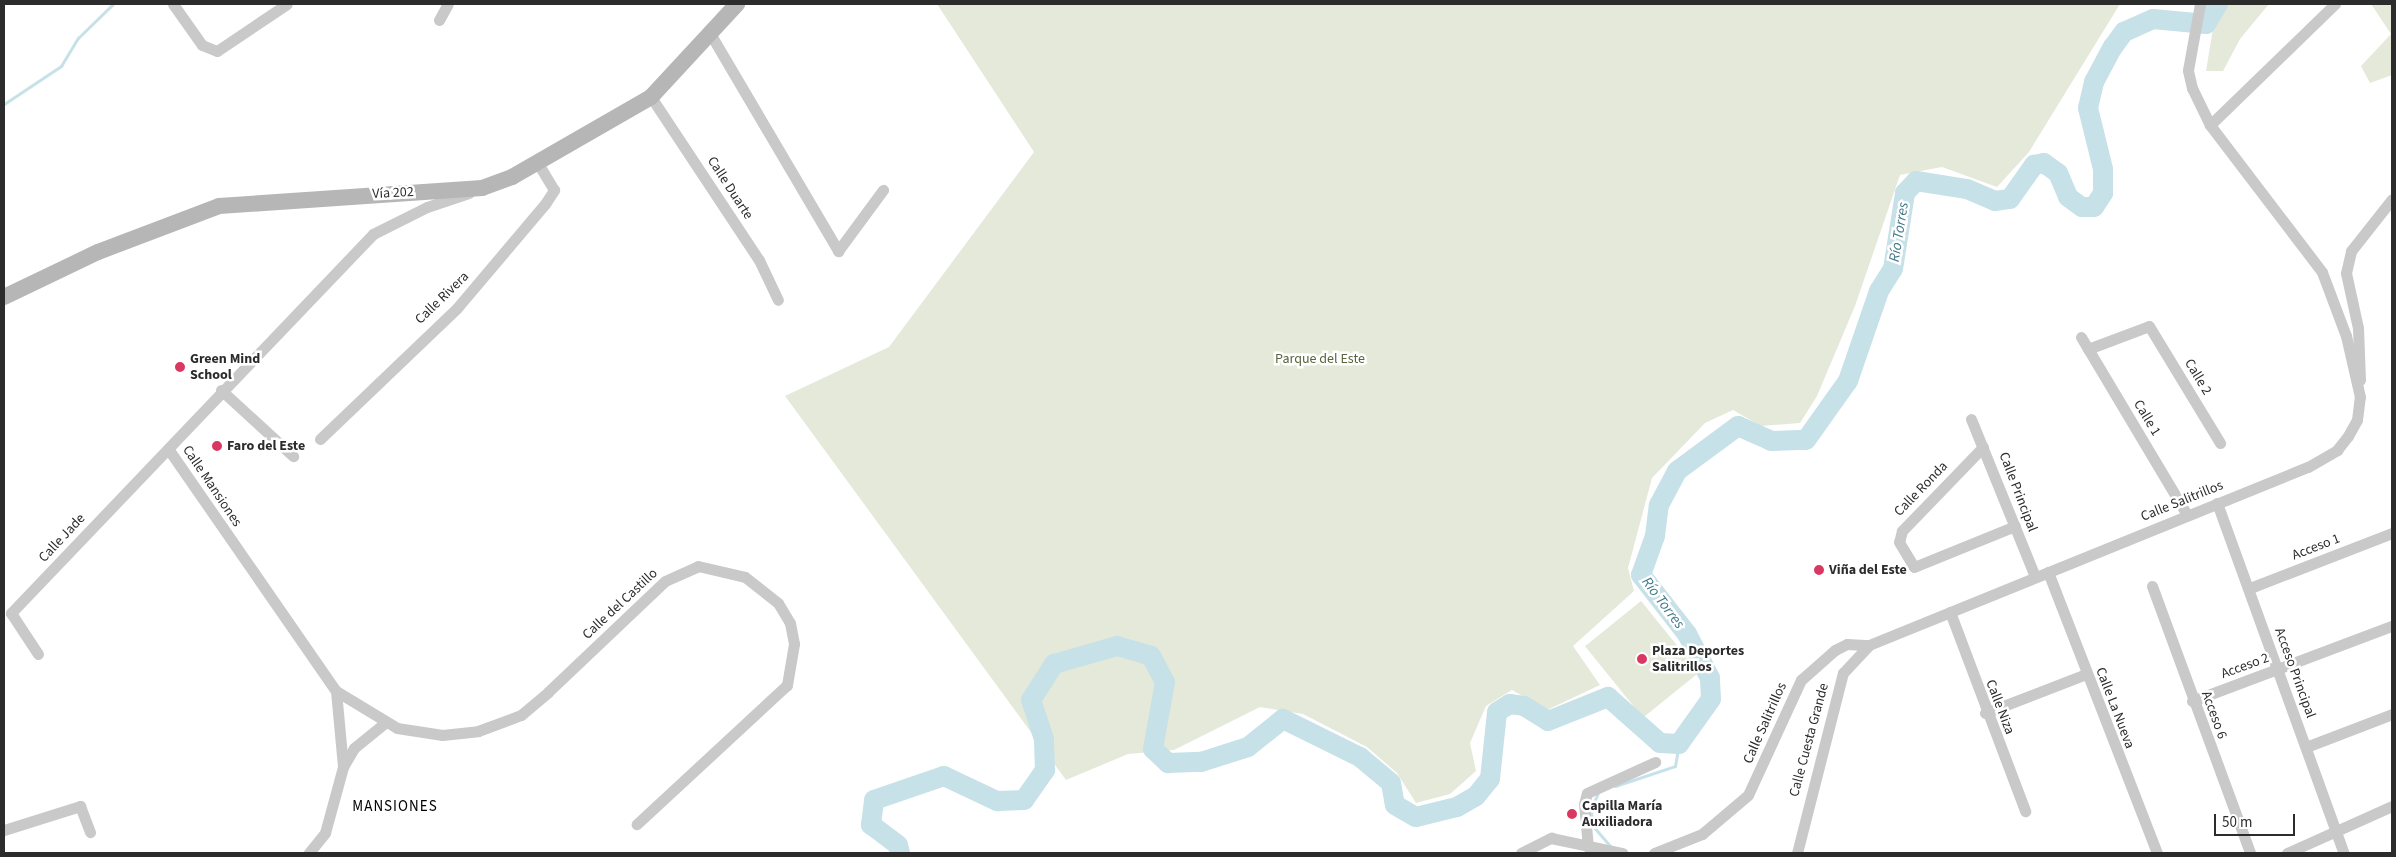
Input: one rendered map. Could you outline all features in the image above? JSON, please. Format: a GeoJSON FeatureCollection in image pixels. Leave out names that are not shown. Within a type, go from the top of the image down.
{"type":"FeatureCollection","features":[{"type":"Feature","properties":{"kind":"main road","name":"Vía 202"},"geometry":{"type":"LineString","coordinates":[[4,297],[98,252],[219,206],[482,188],[539,165],[651,97],[711,35],[737,4]]}},
{"type":"Feature","properties":{"kind":"street"},"geometry":{"type":"LineString","coordinates":[[173,4],[202,45],[217,50],[286,4]]}},
{"type":"Feature","properties":{"kind":"street"},"geometry":{"type":"LineString","coordinates":[[439,20],[448,4]]}},
{"type":"Feature","properties":{"kind":"street","name":"Calle Salitrillos"},"geometry":{"type":"LineString","coordinates":[[1654,853],[1679,847],[1729,814],[1748,795],[1770,753],[1801,680],[1816,663],[1847,644],[1870,645],[2308,467],[2337,450],[2357,420],[2360,397],[2346,336],[2322,272],[2210,124],[2192,88],[2191,44],[2200,4]]}},
{"type":"Feature","properties":{"kind":"street"},"geometry":{"type":"LineString","coordinates":[[2210,124],[2334,4]]}},
{"type":"Feature","properties":{"kind":"street"},"geometry":{"type":"LineString","coordinates":[[711,35],[838,251],[883,190]]}},
{"type":"Feature","properties":{"kind":"street","name":"Calle Duarte"},"geometry":{"type":"LineString","coordinates":[[651,97],[759,260],[778,300]]}},
{"type":"Feature","properties":{"kind":"street","name":"Calle Rivera"},"geometry":{"type":"LineString","coordinates":[[320,439],[457,308],[545,204],[554,190],[539,165]]}},
{"type":"Feature","properties":{"kind":"street","name":"Calle Mansiones"},"geometry":{"type":"LineString","coordinates":[[309,853],[325,833],[343,767],[336,690],[169,450],[221,390],[373,234],[427,206],[482,188]]}},
{"type":"Feature","properties":{"kind":"street"},"geometry":{"type":"LineString","coordinates":[[2360,397],[2361,356],[2346,273],[2351,251],[2392,198]]}},
{"type":"Feature","properties":{"kind":"street","name":"Calle 2"},"geometry":{"type":"LineString","coordinates":[[2088,349],[2149,326],[2220,443]]}},
{"type":"Feature","properties":{"kind":"street","name":"Calle 1"},"geometry":{"type":"LineString","coordinates":[[2081,337],[2187,515]]}},
{"type":"Feature","properties":{"kind":"street"},"geometry":{"type":"LineString","coordinates":[[221,390],[293,456]]}},
{"type":"Feature","properties":{"kind":"street","name":"Calle Principal"},"geometry":{"type":"LineString","coordinates":[[1971,419],[1984,447],[2035,578]]}},
{"type":"Feature","properties":{"kind":"street","name":"Calle Ronda"},"geometry":{"type":"LineString","coordinates":[[1984,447],[1902,531],[1899,542],[1914,567],[2015,526]]}},
{"type":"Feature","properties":{"kind":"street","name":"Calle Jade"},"geometry":{"type":"LineString","coordinates":[[11,614],[169,450]]}},
{"type":"Feature","properties":{"kind":"street","name":"Acceso Principal"},"geometry":{"type":"LineString","coordinates":[[2217,503],[2250,588],[2344,853]]}},
{"type":"Feature","properties":{"kind":"street","name":"Acceso 1"},"geometry":{"type":"LineString","coordinates":[[2250,588],[2392,533]]}},
{"type":"Feature","properties":{"kind":"street","name":"Calle del Castillo"},"geometry":{"type":"LineString","coordinates":[[336,690],[385,723],[418,734],[442,735],[501,723],[521,714],[548,692],[665,581],[698,566],[745,577],[778,603],[790,623],[794,644],[787,685],[637,824]]}},
{"type":"Feature","properties":{"kind":"street","name":"Calle La Nueva"},"geometry":{"type":"LineString","coordinates":[[2048,572],[2157,853]]}},
{"type":"Feature","properties":{"kind":"street","name":"Acceso 6"},"geometry":{"type":"LineString","coordinates":[[2152,586],[2192,701],[2250,853]]}},
{"type":"Feature","properties":{"kind":"street"},"geometry":{"type":"LineString","coordinates":[[4,604],[38,654]]}},
{"type":"Feature","properties":{"kind":"street","name":"Calle Niza"},"geometry":{"type":"LineString","coordinates":[[1950,612],[1985,713],[2025,811]]}},
{"type":"Feature","properties":{"kind":"street","name":"Acceso 2"},"geometry":{"type":"LineString","coordinates":[[2192,701],[2392,626]]}},
{"type":"Feature","properties":{"kind":"street","name":"Calle Cuesta Grande"},"geometry":{"type":"LineString","coordinates":[[1797,853],[1842,673],[1870,645]]}},
{"type":"Feature","properties":{"kind":"street"},"geometry":{"type":"LineString","coordinates":[[1985,713],[2086,674]]}},
{"type":"Feature","properties":{"kind":"street"},"geometry":{"type":"LineString","coordinates":[[2306,748],[2392,714]]}},
{"type":"Feature","properties":{"kind":"street"},"geometry":{"type":"LineString","coordinates":[[343,767],[354,748],[385,723]]}},
{"type":"Feature","properties":{"kind":"street"},"geometry":{"type":"LineString","coordinates":[[1588,847],[1584,804],[1587,792],[1655,762]]}},
{"type":"Feature","properties":{"kind":"street"},"geometry":{"type":"LineString","coordinates":[[4,830],[80,806],[90,832]]}},
{"type":"Feature","properties":{"kind":"street"},"geometry":{"type":"LineString","coordinates":[[2287,853],[2334,828],[2392,806]]}},
{"type":"Feature","properties":{"kind":"street"},"geometry":{"type":"LineString","coordinates":[[1520,853],[1551,838],[1622,853]]}},
{"type":"Feature","properties":{"kind":"green space","name":"Parque del Este"},"geometry":{"type":"Polygon","coordinates":[[[937,4],[2120,4],[2029,152],[1997,187],[1942,167],[1900,175],[1855,306],[1817,396],[1800,423],[1761,426],[1733,410],[1705,423],[1652,478],[1628,568],[1634,591],[1573,646],[1600,685],[1547,710],[1512,690],[1486,706],[1470,743],[1476,771],[1450,794],[1416,803],[1397,773],[1367,747],[1303,714],[1260,707],[1174,750],[1128,754],[1066,780],[785,396],[889,347],[1034,152],[937,4]]]}},
{"type":"Feature","properties":{"kind":"green space"},"geometry":{"type":"Polygon","coordinates":[[[2217,4],[2269,4],[2240,39],[2223,71],[2206,71],[2217,4]]]}},
{"type":"Feature","properties":{"kind":"green space"},"geometry":{"type":"Polygon","coordinates":[[[2371,4],[2392,4],[2392,75],[2370,83],[2361,66],[2391,34],[2371,4]]]}},
{"type":"Feature","properties":{"kind":"green space","name":"Plaza Deportes Salitrillos"},"geometry":{"type":"Polygon","coordinates":[[[1641,601],[1699,672],[1643,718],[1585,646],[1641,601]]]}},
{"type":"Feature","properties":{"kind":"waterway"},"geometry":{"type":"LineString","coordinates":[[4,104],[61,66],[78,38],[113,4]]}},
{"type":"Feature","properties":{"kind":"waterway","name":"Río Torres"},"geometry":{"type":"LineString","coordinates":[[900,853],[898,845],[871,825],[874,800],[944,776],[997,801],[1024,800],[1045,770],[1044,739],[1031,700],[1054,664],[1117,646],[1151,656],[1165,682],[1153,749],[1168,763],[1201,762],[1248,747],[1283,719],[1360,757],[1391,783],[1395,805],[1416,817],[1457,807],[1476,796],[1490,779],[1497,712],[1510,704],[1524,706],[1548,721],[1608,697],[1660,743],[1679,744],[1711,699],[1710,678],[1687,634],[1641,575],[1655,536],[1659,505],[1677,471],[1738,426],[1771,441],[1806,440],[1848,381],[1879,291],[1893,269],[1905,193],[1916,181],[1967,189],[1995,201],[2010,199],[2034,165],[2044,163],[2058,173],[2068,197],[2082,207],[2094,207],[2103,193],[2103,169],[2088,108],[2094,82],[2113,47],[2124,32],[2153,19],[2206,24],[2218,4]]}},
{"type":"Feature","properties":{"kind":"waterway"},"geometry":{"type":"LineString","coordinates":[[1615,786],[1675,766],[1679,744]]}},
{"type":"Feature","properties":{"kind":"waterway"},"geometry":{"type":"LineString","coordinates":[[1598,793],[1591,809],[1592,825],[1612,848]]}},
{"type":"Feature","properties":{"kind":"place","name":"Green Mind School"},"geometry":{"type":"Point","coordinates":[180,367]}},
{"type":"Feature","properties":{"kind":"place","name":"Faro del Este"},"geometry":{"type":"Point","coordinates":[217,446]}},
{"type":"Feature","properties":{"kind":"place","name":"Viña del Este"},"geometry":{"type":"Point","coordinates":[1819,570]}},
{"type":"Feature","properties":{"kind":"place","name":"Plaza Deportes Salitrillos"},"geometry":{"type":"Point","coordinates":[1642,659]}},
{"type":"Feature","properties":{"kind":"place","name":"Capilla María Auxiliadora"},"geometry":{"type":"Point","coordinates":[1572,814]}},
{"type":"Feature","properties":{"kind":"district","name":"MANSIONES"},"geometry":{"type":"Point","coordinates":[395,807]}}]}
